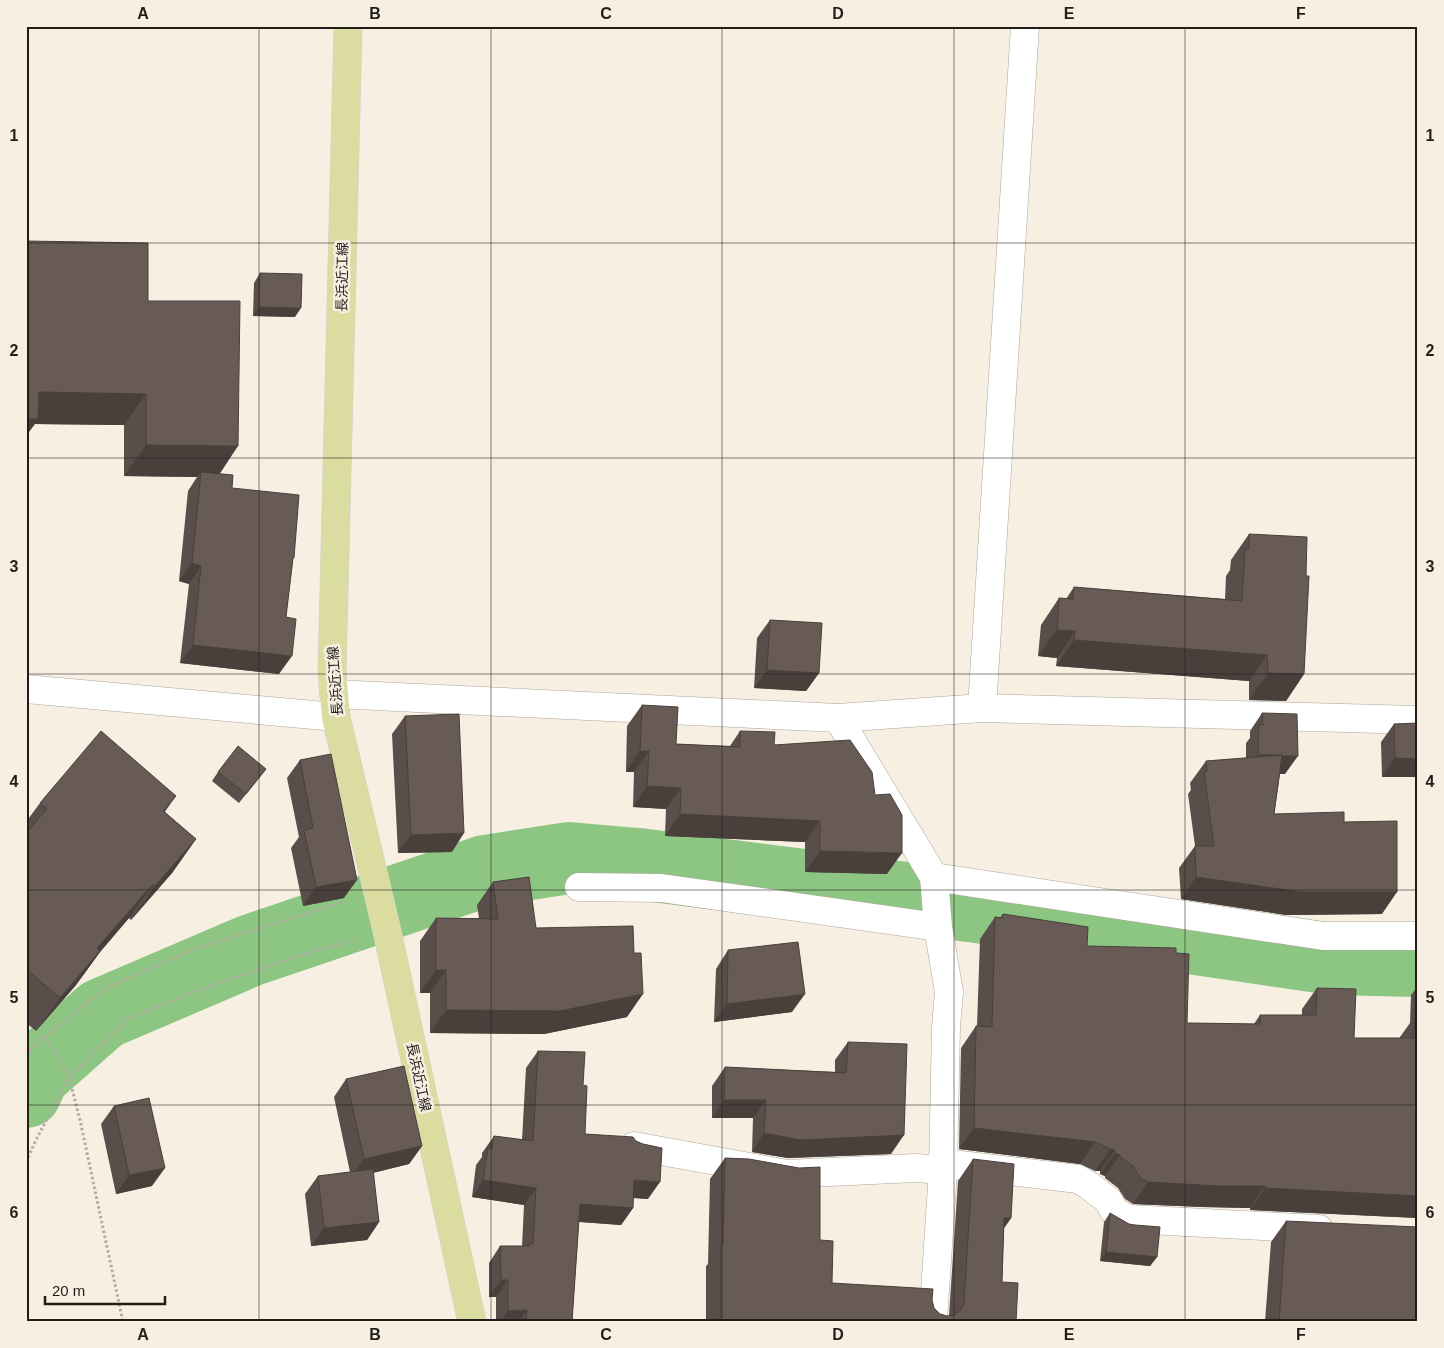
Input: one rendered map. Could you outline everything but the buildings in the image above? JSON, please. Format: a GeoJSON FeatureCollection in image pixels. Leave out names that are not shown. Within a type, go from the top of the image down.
{"type":"FeatureCollection","features":[{"type":"Feature","properties":{"kind":"main road","name":"長浜近江線"},"geometry":{"type":"LineString","coordinates":[[348,26],[332,672],[335,705],[387,931],[472,1322]]}},
{"type":"Feature","properties":{"kind":"street"},"geometry":{"type":"LineString","coordinates":[[982,708],[1025,26]]}},
{"type":"Feature","properties":{"kind":"street"},"geometry":{"type":"LineString","coordinates":[[26,688],[335,705],[838,718],[982,708],[1418,720]]}},
{"type":"Feature","properties":{"kind":"street"},"geometry":{"type":"LineString","coordinates":[[838,718],[934,883],[938,923],[950,992],[946,1026],[943,1166],[933,1322]]}},
{"type":"Feature","properties":{"kind":"street"},"geometry":{"type":"LineString","coordinates":[[934,883],[1323,936],[1418,936]]}},
{"type":"Feature","properties":{"kind":"street"},"geometry":{"type":"LineString","coordinates":[[579,887],[661,888],[938,923]]}},
{"type":"Feature","properties":{"kind":"street"},"geometry":{"type":"LineString","coordinates":[[634,1146],[787,1174],[943,1166],[1078,1179],[1108,1200],[1114,1211],[1129,1219],[1348,1230]]}},
{"type":"Feature","properties":{"kind":"path"},"geometry":{"type":"LineString","coordinates":[[26,1054],[106,988],[197,948],[377,891]]}},
{"type":"Feature","properties":{"kind":"path"},"geometry":{"type":"LineString","coordinates":[[26,1162],[68,1076],[127,1019],[210,986],[301,955],[387,931]]}},
{"type":"Feature","properties":{"kind":"path"},"geometry":{"type":"LineString","coordinates":[[46,1038],[68,1076],[80,1120],[123,1322]]}},
{"type":"Feature","properties":{"kind":"waterway"},"geometry":{"type":"LineString","coordinates":[[26,1092],[34,1074],[102,1014],[249,951],[485,871],[569,858],[638,864],[977,907],[1332,959],[1418,961]]}}]}
